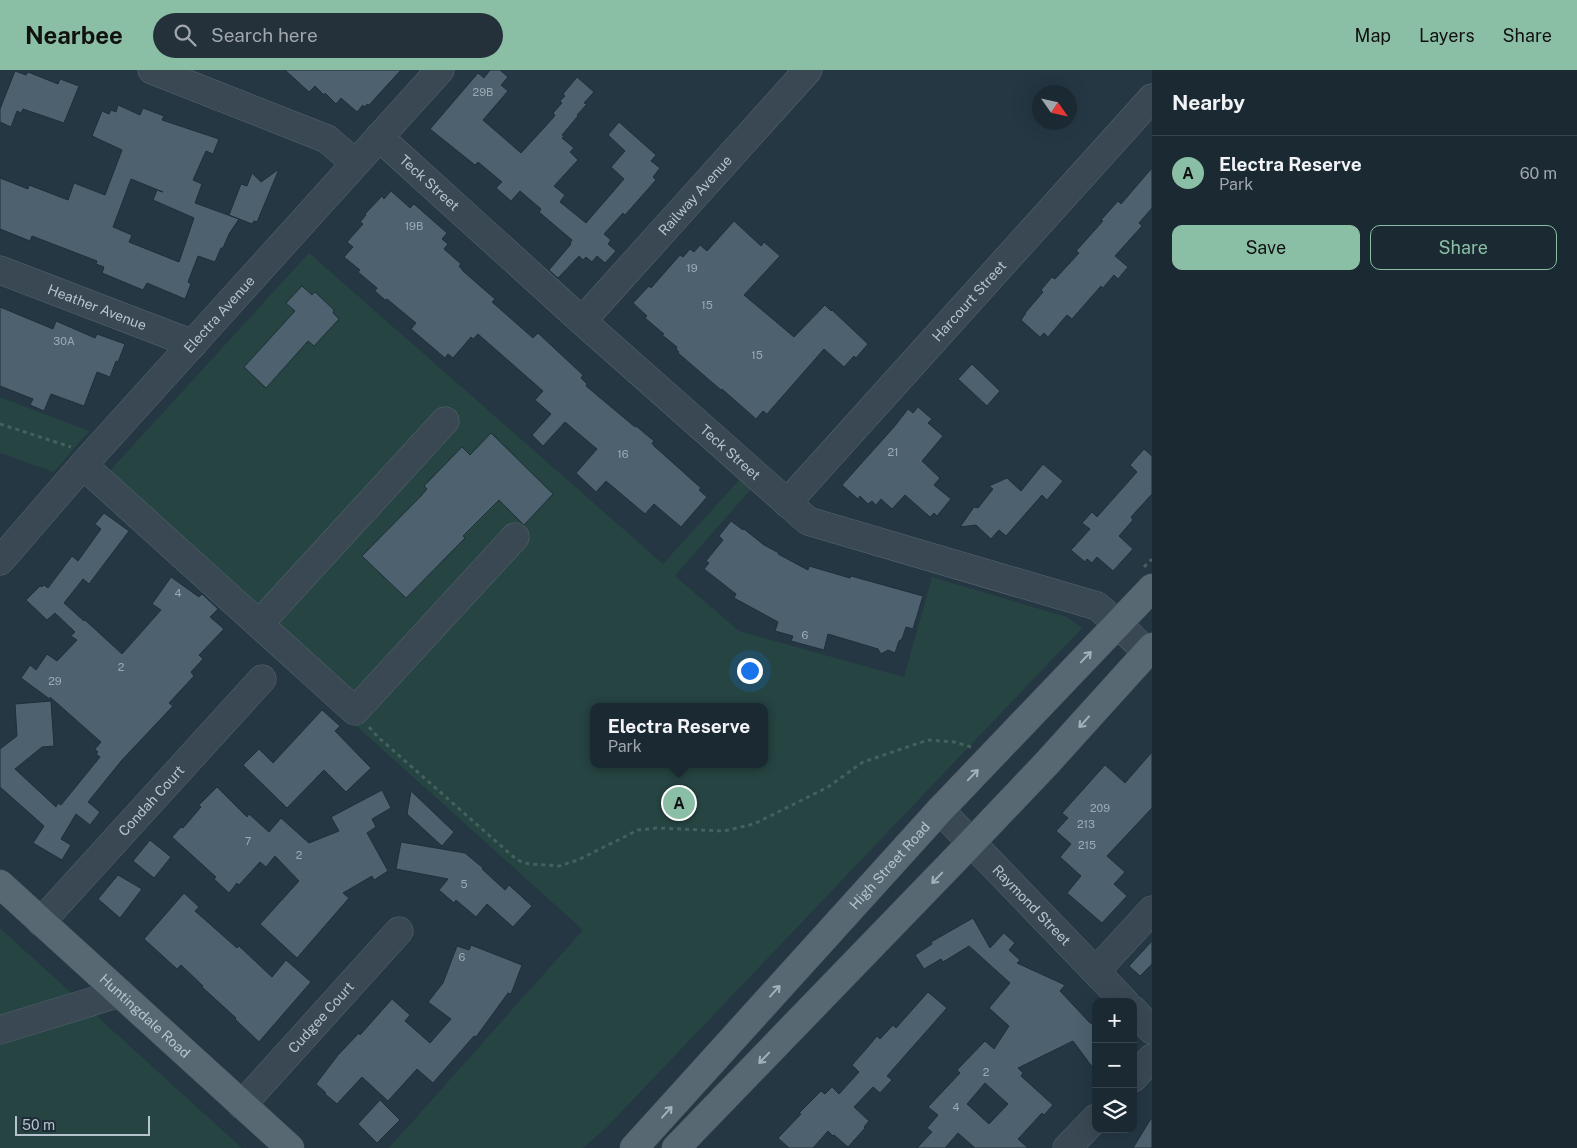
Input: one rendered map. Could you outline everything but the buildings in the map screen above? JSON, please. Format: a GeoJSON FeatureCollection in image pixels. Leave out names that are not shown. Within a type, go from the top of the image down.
{"type":"FeatureCollection","features":[{"type":"Feature","properties":{"kind":"main road","name":"High Street Road"},"geometry":{"type":"LineString","coordinates":[[634,1148],[940,810],[1118,624],[1146,580]]}},
{"type":"Feature","properties":{"kind":"main road"},"geometry":{"type":"LineString","coordinates":[[676,1148],[1047,763],[1150,649]]}},
{"type":"Feature","properties":{"kind":"main road","name":"Huntingdale Road"},"geometry":{"type":"LineString","coordinates":[[0,884],[290,1148]]}},
{"type":"Feature","properties":{"kind":"street"},"geometry":{"type":"LineString","coordinates":[[152,70],[327,139],[355,163]]}},
{"type":"Feature","properties":{"kind":"street","name":"Electra Avenue"},"geometry":{"type":"LineString","coordinates":[[0,561],[83,466],[440,70]]}},
{"type":"Feature","properties":{"kind":"street","name":"Railway Avenue"},"geometry":{"type":"LineString","coordinates":[[582,321],[808,70]]}},
{"type":"Feature","properties":{"kind":"street","name":"Harcourt Street"},"geometry":{"type":"LineString","coordinates":[[787,504],[1152,98]]}},
{"type":"Feature","properties":{"kind":"street","name":"Teck Street"},"geometry":{"type":"LineString","coordinates":[[379,137],[582,321],[808,521],[1097,606],[1150,649]]}},
{"type":"Feature","properties":{"kind":"street","name":"Heather Avenue"},"geometry":{"type":"LineString","coordinates":[[0,270],[193,344]]}},
{"type":"Feature","properties":{"kind":"street"},"geometry":{"type":"LineString","coordinates":[[259,624],[445,420]]}},
{"type":"Feature","properties":{"kind":"street"},"geometry":{"type":"LineString","coordinates":[[83,466],[355,711],[515,537]]}},
{"type":"Feature","properties":{"kind":"street","name":"Condah Court"},"geometry":{"type":"LineString","coordinates":[[41,922],[262,679]]}},
{"type":"Feature","properties":{"kind":"street","name":"Raymond Street"},"geometry":{"type":"LineString","coordinates":[[940,810],[1121,998]]}},
{"type":"Feature","properties":{"kind":"street"},"geometry":{"type":"LineString","coordinates":[[1096,971],[1152,910]]}},
{"type":"Feature","properties":{"kind":"street","name":"Cudgee Court"},"geometry":{"type":"LineString","coordinates":[[242,1104],[399,930]]}},
{"type":"Feature","properties":{"kind":"street"},"geometry":{"type":"LineString","coordinates":[[0,1030],[120,993]]}},
{"type":"Feature","properties":{"kind":"street"},"geometry":{"type":"LineString","coordinates":[[1137,1014],[1152,1030]]}},
{"type":"Feature","properties":{"kind":"street"},"geometry":{"type":"LineString","coordinates":[[1137,1074],[1152,1058]]}},
{"type":"Feature","properties":{"kind":"street"},"geometry":{"type":"LineString","coordinates":[[1067,1148],[1092,1122]]}},
{"type":"Feature","properties":{"kind":"path"},"geometry":{"type":"LineString","coordinates":[[0,424],[72,447],[83,466]]}},
{"type":"Feature","properties":{"kind":"path"},"geometry":{"type":"LineString","coordinates":[[1146,580],[1152,559]]}},
{"type":"Feature","properties":{"kind":"path"},"geometry":{"type":"LineString","coordinates":[[355,711],[378,737],[517,860],[529,864],[559,866],[578,860],[638,830],[658,828],[724,831],[754,824],[828,787],[863,762],[928,740],[954,742],[974,748]]}},
{"type":"Feature","properties":{"kind":"green space"},"geometry":{"type":"Polygon","coordinates":[[[309,253],[663,564],[740,479],[750,490],[675,576],[739,631],[904,677],[932,577],[1067,617],[1082,628],[606,1128],[583,1148],[389,1148],[583,930],[93,489],[309,253]]]}},
{"type":"Feature","properties":{"kind":"green space"},"geometry":{"type":"Polygon","coordinates":[[[0,397],[89,431],[54,472],[0,453],[0,397]]]}},
{"type":"Feature","properties":{"kind":"green space"},"geometry":{"type":"Polygon","coordinates":[[[0,928],[242,1148],[0,1148],[0,928]]]}},
{"type":"Feature","properties":{"kind":"place","name":"Electra Reserve"},"geometry":{"type":"Point","coordinates":[679,803]}}]}
